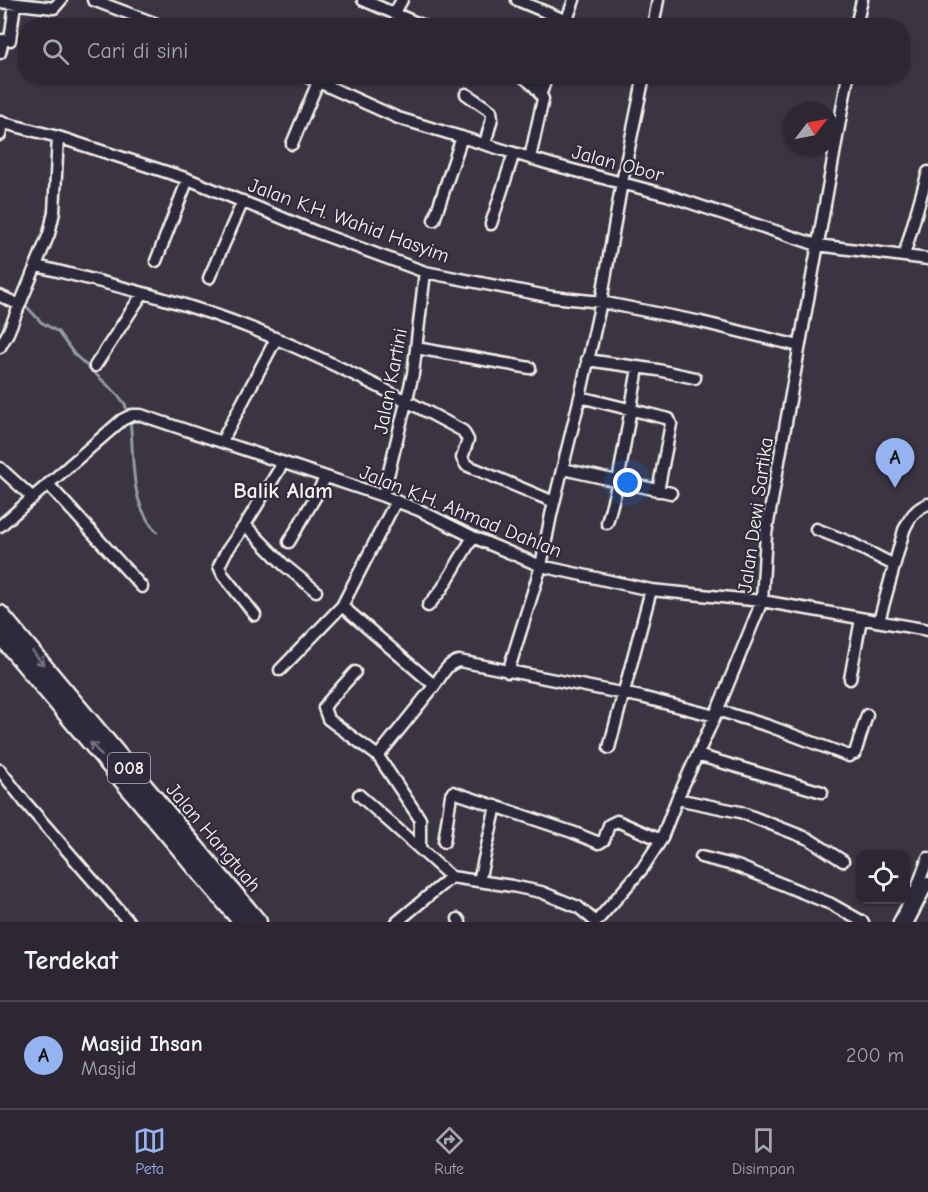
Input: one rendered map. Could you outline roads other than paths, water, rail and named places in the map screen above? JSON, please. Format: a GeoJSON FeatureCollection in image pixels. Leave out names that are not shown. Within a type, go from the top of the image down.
{"type":"FeatureCollection","features":[{"type":"Feature","properties":{"kind":"highway","name":"Jalan Hangtuah"},"geometry":{"type":"LineString","coordinates":[[3,627],[242,922]]}},
{"type":"Feature","properties":{"kind":"highway","name":"Jalan Hangtuah"},"geometry":{"type":"LineString","coordinates":[[3,627],[258,922]]}},
{"type":"Feature","properties":{"kind":"street"},"geometry":{"type":"LineString","coordinates":[[0,2],[54,8],[61,0]]}},
{"type":"Feature","properties":{"kind":"street"},"geometry":{"type":"LineString","coordinates":[[93,0],[141,18]]}},
{"type":"Feature","properties":{"kind":"street"},"geometry":{"type":"LineString","coordinates":[[363,0],[407,18]]}},
{"type":"Feature","properties":{"kind":"street"},"geometry":{"type":"LineString","coordinates":[[395,12],[402,0]]}},
{"type":"Feature","properties":{"kind":"street"},"geometry":{"type":"LineString","coordinates":[[517,0],[555,18]]}},
{"type":"Feature","properties":{"kind":"street"},"geometry":{"type":"LineString","coordinates":[[568,18],[574,0]]}},
{"type":"Feature","properties":{"kind":"street"},"geometry":{"type":"LineString","coordinates":[[655,18],[658,0]]}},
{"type":"Feature","properties":{"kind":"street"},"geometry":{"type":"LineString","coordinates":[[858,18],[862,0]]}},
{"type":"Feature","properties":{"kind":"street"},"geometry":{"type":"LineString","coordinates":[[0,53],[3,40],[10,40],[15,4]]}},
{"type":"Feature","properties":{"kind":"street"},"geometry":{"type":"LineString","coordinates":[[292,144],[317,84]]}},
{"type":"Feature","properties":{"kind":"street","name":"Jalan Obor"},"geometry":{"type":"LineString","coordinates":[[322,84],[398,118],[530,158],[622,182],[817,245],[928,259]]}},
{"type":"Feature","properties":{"kind":"street"},"geometry":{"type":"LineString","coordinates":[[531,84],[541,93]]}},
{"type":"Feature","properties":{"kind":"street"},"geometry":{"type":"LineString","coordinates":[[530,158],[543,105],[541,93],[544,84]]}},
{"type":"Feature","properties":{"kind":"street"},"geometry":{"type":"LineString","coordinates":[[508,672],[541,566],[580,397],[601,302],[642,84]]}},
{"type":"Feature","properties":{"kind":"street","name":"Jalan Dewi Sartika"},"geometry":{"type":"LineString","coordinates":[[596,922],[642,869],[661,840],[762,601],[766,534],[847,84]]}},
{"type":"Feature","properties":{"kind":"street"},"geometry":{"type":"LineString","coordinates":[[466,94],[491,111],[485,144]]}},
{"type":"Feature","properties":{"kind":"street"},"geometry":{"type":"LineString","coordinates":[[0,135],[1,122]]}},
{"type":"Feature","properties":{"kind":"street","name":"Jalan K.H. Wahid Hasyim"},"geometry":{"type":"LineString","coordinates":[[1,122],[58,137],[188,179],[316,232],[425,272],[552,297],[601,302],[700,322],[799,346]]}},
{"type":"Feature","properties":{"kind":"street"},"geometry":{"type":"LineString","coordinates":[[0,347],[49,234],[54,212],[58,137]]}},
{"type":"Feature","properties":{"kind":"street"},"geometry":{"type":"LineString","coordinates":[[434,220],[462,137]]}},
{"type":"Feature","properties":{"kind":"street"},"geometry":{"type":"LineString","coordinates":[[491,224],[514,153]]}},
{"type":"Feature","properties":{"kind":"street"},"geometry":{"type":"LineString","coordinates":[[904,256],[928,172]]}},
{"type":"Feature","properties":{"kind":"street"},"geometry":{"type":"LineString","coordinates":[[156,261],[188,179]]}},
{"type":"Feature","properties":{"kind":"street"},"geometry":{"type":"LineString","coordinates":[[209,278],[243,201]]}},
{"type":"Feature","properties":{"kind":"street"},"geometry":{"type":"LineString","coordinates":[[37,266],[143,293],[251,328],[276,339],[406,400],[463,431],[468,440],[462,458],[466,465],[554,502]]}},
{"type":"Feature","properties":{"kind":"street","name":"Jalan Kartini"},"geometry":{"type":"LineString","coordinates":[[383,496],[413,375],[425,272]]}},
{"type":"Feature","properties":{"kind":"street"},"geometry":{"type":"LineString","coordinates":[[95,366],[143,293]]}},
{"type":"Feature","properties":{"kind":"street"},"geometry":{"type":"LineString","coordinates":[[0,296],[20,304]]}},
{"type":"Feature","properties":{"kind":"street"},"geometry":{"type":"LineString","coordinates":[[222,441],[276,339]]}},
{"type":"Feature","properties":{"kind":"street"},"geometry":{"type":"LineString","coordinates":[[416,348],[530,368]]}},
{"type":"Feature","properties":{"kind":"street"},"geometry":{"type":"LineString","coordinates":[[587,360],[695,378]]}},
{"type":"Feature","properties":{"kind":"street"},"geometry":{"type":"LineString","coordinates":[[607,523],[618,482],[638,368]]}},
{"type":"Feature","properties":{"kind":"street"},"geometry":{"type":"LineString","coordinates":[[580,397],[666,417],[670,421],[658,491]]}},
{"type":"Feature","properties":{"kind":"street","name":"Jalan K.H. Ahmad Dahlan"},"geometry":{"type":"LineString","coordinates":[[0,526],[127,418],[141,415],[383,496],[541,566],[651,590],[762,601],[928,630]]}},
{"type":"Feature","properties":{"kind":"street"},"geometry":{"type":"LineString","coordinates":[[255,615],[223,575],[219,566],[283,463]]}},
{"type":"Feature","properties":{"kind":"street"},"geometry":{"type":"LineString","coordinates":[[0,468],[33,498]]}},
{"type":"Feature","properties":{"kind":"street"},"geometry":{"type":"LineString","coordinates":[[563,469],[670,493]]}},
{"type":"Feature","properties":{"kind":"street"},"geometry":{"type":"LineString","coordinates":[[289,542],[325,478]]}},
{"type":"Feature","properties":{"kind":"street"},"geometry":{"type":"LineString","coordinates":[[48,483],[142,587]]}},
{"type":"Feature","properties":{"kind":"street"},"geometry":{"type":"LineString","coordinates":[[280,670],[342,606],[396,501]]}},
{"type":"Feature","properties":{"kind":"street"},"geometry":{"type":"LineString","coordinates":[[879,621],[904,530],[910,516],[928,504]]}},
{"type":"Feature","properties":{"kind":"street"},"geometry":{"type":"LineString","coordinates":[[244,525],[284,566],[316,591]]}},
{"type":"Feature","properties":{"kind":"street"},"geometry":{"type":"LineString","coordinates":[[816,529],[849,542],[894,565]]}},
{"type":"Feature","properties":{"kind":"street"},"geometry":{"type":"LineString","coordinates":[[428,606],[442,589],[473,537]]}},
{"type":"Feature","properties":{"kind":"street"},"geometry":{"type":"LineString","coordinates":[[609,748],[651,590]]}},
{"type":"Feature","properties":{"kind":"street"},"geometry":{"type":"LineString","coordinates":[[342,606],[435,685]]}},
{"type":"Feature","properties":{"kind":"street"},"geometry":{"type":"LineString","coordinates":[[850,679],[861,619]]}},
{"type":"Feature","properties":{"kind":"street"},"geometry":{"type":"LineString","coordinates":[[378,756],[447,667],[456,661],[716,713],[769,726],[849,756],[855,753],[867,715]]}},
{"type":"Feature","properties":{"kind":"street"},"geometry":{"type":"LineString","coordinates":[[355,672],[328,702],[324,708],[325,714],[328,719],[378,756],[420,819],[420,849]]}},
{"type":"Feature","properties":{"kind":"street"},"geometry":{"type":"LineString","coordinates":[[697,755],[822,792]]}},
{"type":"Feature","properties":{"kind":"street"},"geometry":{"type":"LineString","coordinates":[[0,770],[38,818],[129,922]]}},
{"type":"Feature","properties":{"kind":"street"},"geometry":{"type":"LineString","coordinates":[[444,842],[452,793],[455,792],[599,843],[603,842],[609,825],[617,821],[661,840]]}},
{"type":"Feature","properties":{"kind":"street"},"geometry":{"type":"LineString","coordinates":[[359,795],[451,877],[541,892],[578,907],[596,922]]}},
{"type":"Feature","properties":{"kind":"street"},"geometry":{"type":"LineString","coordinates":[[677,799],[740,812],[808,839],[843,861]]}},
{"type":"Feature","properties":{"kind":"street"},"geometry":{"type":"LineString","coordinates":[[479,881],[496,806]]}},
{"type":"Feature","properties":{"kind":"street"},"geometry":{"type":"LineString","coordinates":[[701,857],[737,866],[831,903],[863,922]]}},
{"type":"Feature","properties":{"kind":"street"},"geometry":{"type":"LineString","coordinates":[[899,922],[917,888],[928,858]]}},
{"type":"Feature","properties":{"kind":"street"},"geometry":{"type":"LineString","coordinates":[[397,922],[451,877]]}},
{"type":"Feature","properties":{"kind":"street"},"geometry":{"type":"LineString","coordinates":[[909,922],[928,883]]}},
{"type":"Feature","properties":{"kind":"waterway"},"geometry":{"type":"LineString","coordinates":[[28,308],[41,322],[58,332],[74,354],[116,393],[125,404],[128,414]]}},
{"type":"Feature","properties":{"kind":"waterway"},"geometry":{"type":"LineString","coordinates":[[130,420],[137,494],[141,507],[157,532]]}},
{"type":"Feature","properties":{"kind":"place","name":"Masjid Ihsan"},"geometry":{"type":"Point","coordinates":[895,488]}},
{"type":"Feature","properties":{"kind":"district","name":"Balik Alam"},"geometry":{"type":"Point","coordinates":[283,490]}}]}
